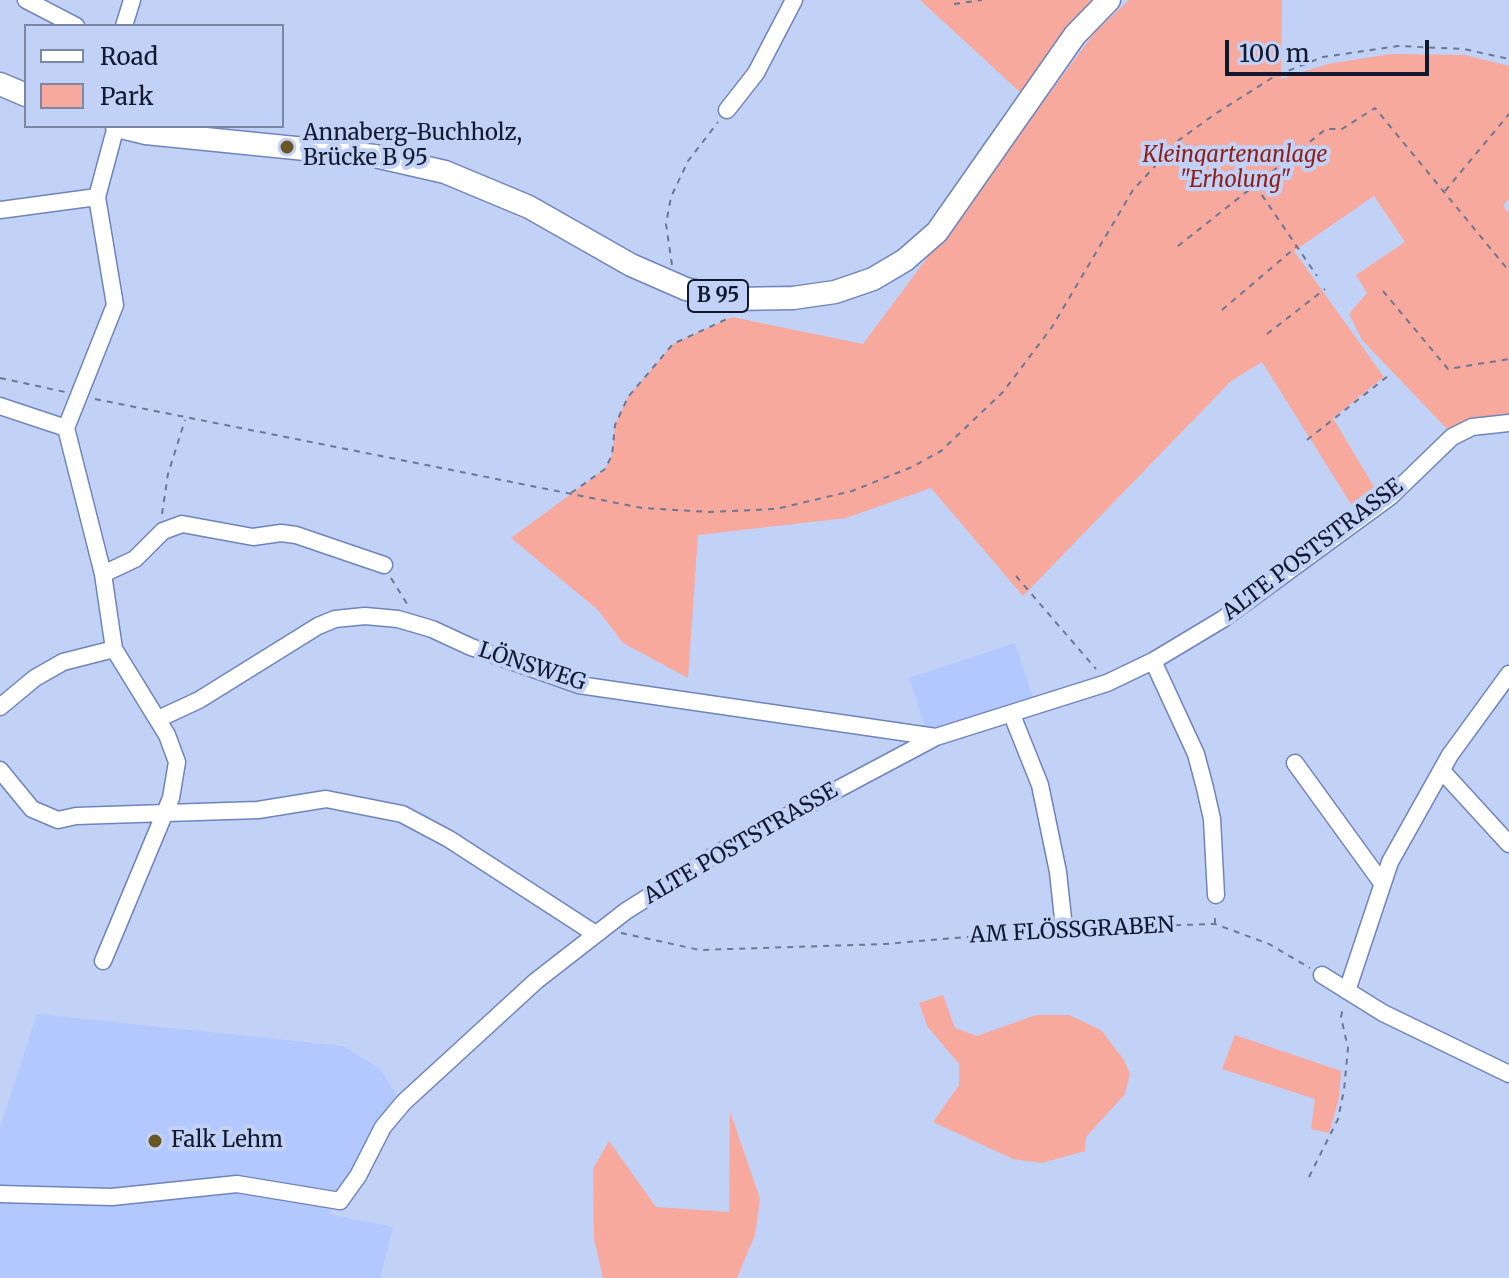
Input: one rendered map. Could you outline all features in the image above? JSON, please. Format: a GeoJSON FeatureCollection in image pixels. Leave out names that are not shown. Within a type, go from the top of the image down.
{"type":"FeatureCollection","features":[{"type":"Feature","properties":{"kind":"main road","name":"B 95"},"geometry":{"type":"LineString","coordinates":[[125,128],[146,133],[375,156],[445,172],[529,207],[631,265],[668,281],[733,299],[793,298],[835,292],[873,279],[905,260],[937,232],[1075,35],[1109,0]]}},
{"type":"Feature","properties":{"kind":"street"},"geometry":{"type":"LineString","coordinates":[[26,0],[72,24]]}},
{"type":"Feature","properties":{"kind":"street"},"geometry":{"type":"LineString","coordinates":[[125,24],[132,0]]}},
{"type":"Feature","properties":{"kind":"street"},"geometry":{"type":"LineString","coordinates":[[727,110],[756,73],[794,0]]}},
{"type":"Feature","properties":{"kind":"street"},"geometry":{"type":"LineString","coordinates":[[103,961],[171,798],[177,762],[174,747],[114,649],[103,574],[66,428],[115,305],[97,197],[116,128]]}},
{"type":"Feature","properties":{"kind":"street"},"geometry":{"type":"LineString","coordinates":[[0,210],[97,197]]}},
{"type":"Feature","properties":{"kind":"street"},"geometry":{"type":"LineString","coordinates":[[0,406],[66,428]]}},
{"type":"Feature","properties":{"kind":"street","name":"ALTE POSTSTRASSE"},"geometry":{"type":"LineString","coordinates":[[0,1194],[112,1197],[237,1184],[340,1201],[358,1176],[383,1127],[404,1102],[536,981],[597,931],[716,854],[936,737],[1107,683],[1153,661],[1223,619],[1391,496],[1452,437],[1472,427],[1509,423]]}},
{"type":"Feature","properties":{"kind":"street"},"geometry":{"type":"LineString","coordinates":[[103,574],[135,559],[163,531],[182,524],[253,537],[281,533],[384,565]]}},
{"type":"Feature","properties":{"kind":"street","name":"LÖNSWEG"},"geometry":{"type":"LineString","coordinates":[[158,719],[199,700],[335,619],[365,616],[420,625],[579,685],[936,737]]}},
{"type":"Feature","properties":{"kind":"street"},"geometry":{"type":"LineString","coordinates":[[0,707],[35,678],[63,662],[114,649]]}},
{"type":"Feature","properties":{"kind":"street"},"geometry":{"type":"LineString","coordinates":[[1153,661],[1196,754],[1212,819],[1216,895]]}},
{"type":"Feature","properties":{"kind":"street"},"geometry":{"type":"LineString","coordinates":[[1347,991],[1382,883],[1401,841],[1472,722],[1509,674]]}},
{"type":"Feature","properties":{"kind":"street"},"geometry":{"type":"LineString","coordinates":[[1012,715],[1040,785],[1058,872],[1064,928]]}},
{"type":"Feature","properties":{"kind":"street"},"geometry":{"type":"LineString","coordinates":[[1295,763],[1382,883]]}},
{"type":"Feature","properties":{"kind":"street"},"geometry":{"type":"LineString","coordinates":[[0,770],[32,809],[44,817],[58,820],[76,816],[258,810],[326,799],[391,811],[449,839],[597,931]]}},
{"type":"Feature","properties":{"kind":"street"},"geometry":{"type":"LineString","coordinates":[[1443,772],[1509,844]]}},
{"type":"Feature","properties":{"kind":"street"},"geometry":{"type":"LineString","coordinates":[[1322,975],[1383,1013],[1509,1074]]}},
{"type":"Feature","properties":{"kind":"path"},"geometry":{"type":"LineString","coordinates":[[954,4],[982,0]]}},
{"type":"Feature","properties":{"kind":"path"},"geometry":{"type":"LineString","coordinates":[[91,398],[642,508],[709,512],[776,509],[852,491],[912,467],[966,431],[1003,392],[1052,327],[1133,190],[1179,140],[1215,114],[1275,76],[1323,57],[1398,46],[1464,49],[1509,59]]}},
{"type":"Feature","properties":{"kind":"path"},"geometry":{"type":"LineString","coordinates":[[1178,246],[1326,129],[1342,129],[1375,108],[1509,271]]}},
{"type":"Feature","properties":{"kind":"path"},"geometry":{"type":"LineString","coordinates":[[668,281],[672,266],[666,224],[671,197],[688,161],[727,110]]}},
{"type":"Feature","properties":{"kind":"path"},"geometry":{"type":"LineString","coordinates":[[1445,192],[1509,114]]}},
{"type":"Feature","properties":{"kind":"path"},"geometry":{"type":"LineString","coordinates":[[1255,184],[1317,276]]}},
{"type":"Feature","properties":{"kind":"path"},"geometry":{"type":"LineString","coordinates":[[1222,310],[1297,246]]}},
{"type":"Feature","properties":{"kind":"path"},"geometry":{"type":"LineString","coordinates":[[1267,334],[1325,289]]}},
{"type":"Feature","properties":{"kind":"path"},"geometry":{"type":"LineString","coordinates":[[1383,291],[1448,369],[1509,359]]}},
{"type":"Feature","properties":{"kind":"path"},"geometry":{"type":"LineString","coordinates":[[568,495],[605,469],[612,455],[615,425],[628,397],[673,344],[732,317],[733,299]]}},
{"type":"Feature","properties":{"kind":"path"},"geometry":{"type":"LineString","coordinates":[[1307,440],[1388,376]]}},
{"type":"Feature","properties":{"kind":"path"},"geometry":{"type":"LineString","coordinates":[[0,378],[77,394]]}},
{"type":"Feature","properties":{"kind":"path"},"geometry":{"type":"LineString","coordinates":[[163,531],[162,506],[168,474],[185,418]]}},
{"type":"Feature","properties":{"kind":"path"},"geometry":{"type":"LineString","coordinates":[[384,565],[420,625]]}},
{"type":"Feature","properties":{"kind":"path"},"geometry":{"type":"LineString","coordinates":[[1016,576],[1107,683]]}},
{"type":"Feature","properties":{"kind":"path","name":"AM FLÖSSGRABEN"},"geometry":{"type":"LineString","coordinates":[[597,931],[700,950],[885,944],[1064,928],[1215,924],[1269,944],[1322,975]]}},
{"type":"Feature","properties":{"kind":"path"},"geometry":{"type":"LineString","coordinates":[[1309,1177],[1338,1119],[1344,1090],[1348,1048],[1341,1017],[1347,991]]}},
{"type":"Feature","properties":{"kind":"shaded area"},"geometry":{"type":"Polygon","coordinates":[[[1015,643],[1033,698],[927,733],[909,678],[1015,643]]]}},
{"type":"Feature","properties":{"kind":"shaded area"},"geometry":{"type":"Polygon","coordinates":[[[37,1014],[343,1046],[380,1069],[398,1097],[329,1214],[393,1227],[380,1278],[0,1278],[0,1128],[37,1014]]]}},
{"type":"Feature","properties":{"kind":"green space"},"geometry":{"type":"Polygon","coordinates":[[[920,0],[1095,0],[1021,93],[920,0]]]}},
{"type":"Feature","properties":{"kind":"green space","name":"Kleingartenanlage \"Erholung\""},"geometry":{"type":"Polygon","coordinates":[[[1129,0],[1282,0],[1281,79],[1328,64],[1391,54],[1465,55],[1509,66],[1509,198],[1503,206],[1509,213],[1509,415],[1462,422],[1450,432],[1362,340],[1349,314],[1367,293],[1356,275],[1405,242],[1374,196],[1294,251],[1384,377],[1333,418],[1374,487],[1351,504],[1262,362],[1231,381],[1023,596],[931,488],[846,518],[698,535],[688,678],[623,643],[598,610],[511,538],[605,469],[612,455],[615,425],[628,397],[673,344],[732,317],[863,344],[1095,32],[1129,0]]]}},
{"type":"Feature","properties":{"kind":"green space"},"geometry":{"type":"Polygon","coordinates":[[[943,995],[955,1028],[977,1036],[1036,1015],[1069,1015],[1101,1030],[1124,1060],[1130,1074],[1125,1094],[1086,1137],[1085,1151],[1042,1163],[1013,1159],[933,1122],[959,1085],[959,1064],[927,1026],[919,1003],[943,995]]]}},
{"type":"Feature","properties":{"kind":"green space"},"geometry":{"type":"Polygon","coordinates":[[[1235,1035],[1341,1071],[1339,1098],[1329,1133],[1311,1129],[1315,1099],[1222,1069],[1235,1035]]]}},
{"type":"Feature","properties":{"kind":"green space"},"geometry":{"type":"Polygon","coordinates":[[[730,1111],[760,1199],[755,1235],[737,1278],[603,1278],[594,1239],[593,1169],[609,1141],[656,1207],[729,1212],[730,1111]]]}},
{"type":"Feature","properties":{"kind":"place","name":"Annaberg-Buchholz, Brücke B 95"},"geometry":{"type":"Point","coordinates":[287,147]}},
{"type":"Feature","properties":{"kind":"place","name":"Falk Lehm"},"geometry":{"type":"Point","coordinates":[155,1141]}}]}
